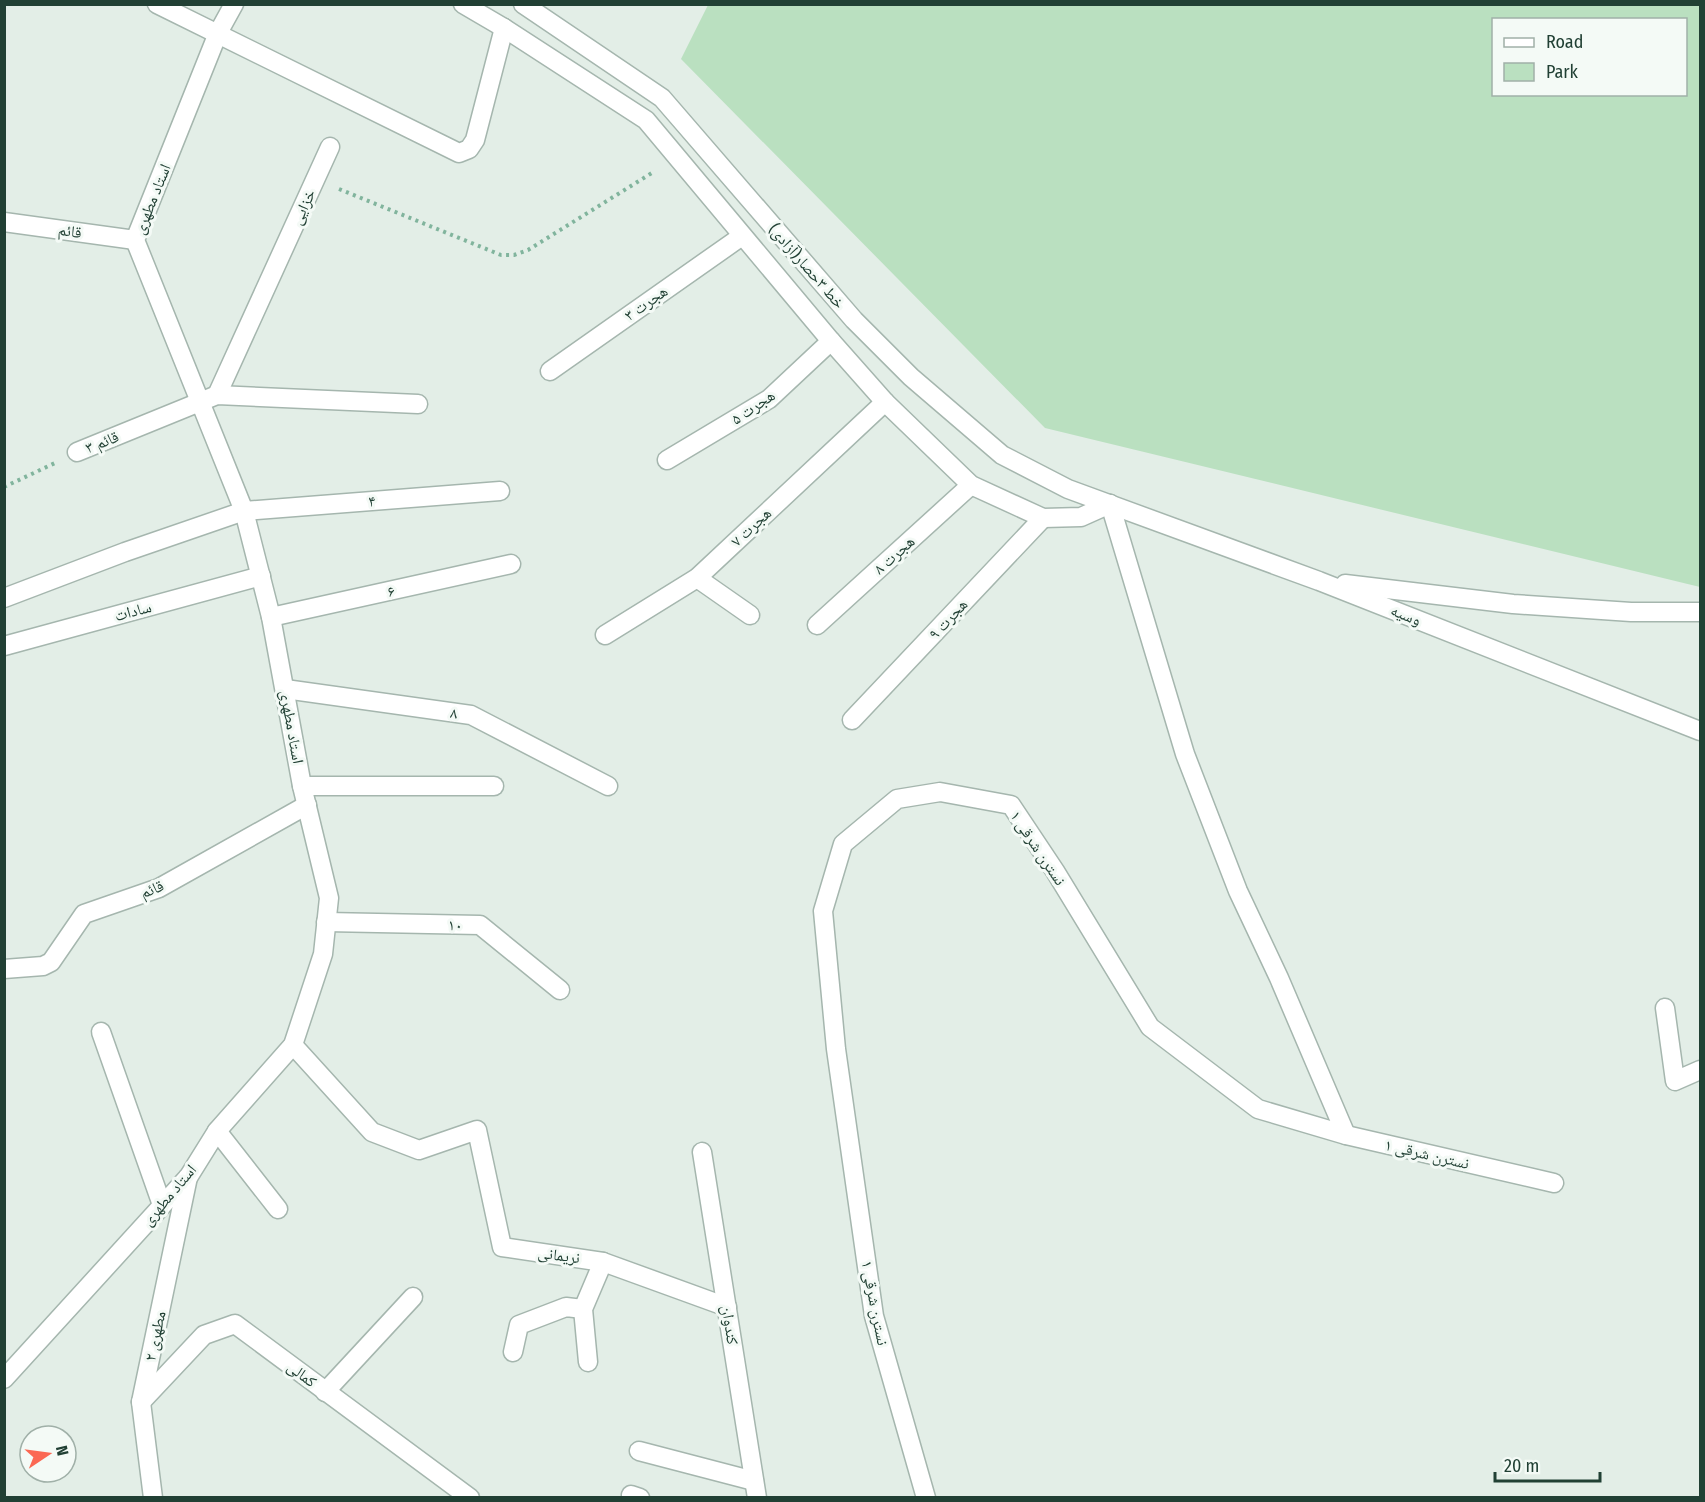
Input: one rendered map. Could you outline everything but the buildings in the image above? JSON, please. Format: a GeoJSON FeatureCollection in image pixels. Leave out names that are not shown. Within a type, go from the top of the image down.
{"type":"FeatureCollection","features":[{"type":"Feature","properties":{"kind":"street"},"geometry":{"type":"LineString","coordinates":[[157,4],[459,153],[470,149],[475,140],[504,28]]}},
{"type":"Feature","properties":{"kind":"street","name":"استاد مطهری"},"geometry":{"type":"LineString","coordinates":[[7,1371],[189,1176],[216,1131],[293,1045],[323,954],[329,898],[302,786],[271,617],[261,576],[209,399],[135,240],[218,33],[234,4]]}},
{"type":"Feature","properties":{"kind":"street"},"geometry":{"type":"LineString","coordinates":[[463,4],[646,120],[885,402],[971,485],[1043,518],[1081,517],[1110,504],[1185,754],[1238,891],[1279,978],[1346,1135]]}},
{"type":"Feature","properties":{"kind":"street","name":"خط ۳حصار(آزادی)"},"geometry":{"type":"LineString","coordinates":[[523,4],[662,98],[854,320],[911,377],[1002,455],[1068,489],[1110,504]]}},
{"type":"Feature","properties":{"kind":"street"},"geometry":{"type":"LineString","coordinates":[[316,179],[330,147]]}},
{"type":"Feature","properties":{"kind":"street","name":"خزایی"},"geometry":{"type":"LineString","coordinates":[[209,399],[316,179]]}},
{"type":"Feature","properties":{"kind":"street","name":"قائم"},"geometry":{"type":"LineString","coordinates":[[4,222],[135,240]]}},
{"type":"Feature","properties":{"kind":"street","name":"هجرت ۳"},"geometry":{"type":"LineString","coordinates":[[550,371],[742,236]]}},
{"type":"Feature","properties":{"kind":"street","name":"هجرت ۵"},"geometry":{"type":"LineString","coordinates":[[667,460],[769,399],[831,341]]}},
{"type":"Feature","properties":{"kind":"street"},"geometry":{"type":"LineString","coordinates":[[209,399],[418,404]]}},
{"type":"Feature","properties":{"kind":"street","name":"قائم ۳"},"geometry":{"type":"LineString","coordinates":[[77,452],[209,399]]}},
{"type":"Feature","properties":{"kind":"street","name":"هجرت ۷"},"geometry":{"type":"LineString","coordinates":[[605,635],[697,578],[885,402]]}},
{"type":"Feature","properties":{"kind":"street","name":"هجرت ۸"},"geometry":{"type":"LineString","coordinates":[[817,625],[971,485]]}},
{"type":"Feature","properties":{"kind":"street","name":"۴"},"geometry":{"type":"LineString","coordinates":[[244,512],[500,491]]}},
{"type":"Feature","properties":{"kind":"street","name":"وسیه"},"geometry":{"type":"LineString","coordinates":[[1110,504],[1319,580],[1701,731]]}},
{"type":"Feature","properties":{"kind":"street"},"geometry":{"type":"LineString","coordinates":[[4,598],[125,552],[244,512]]}},
{"type":"Feature","properties":{"kind":"street","name":"هجرت ۹"},"geometry":{"type":"LineString","coordinates":[[852,720],[1043,518]]}},
{"type":"Feature","properties":{"kind":"street","name":"۶"},"geometry":{"type":"LineString","coordinates":[[271,617],[512,564]]}},
{"type":"Feature","properties":{"kind":"street","name":"سادات"},"geometry":{"type":"LineString","coordinates":[[4,646],[261,576]]}},
{"type":"Feature","properties":{"kind":"street"},"geometry":{"type":"LineString","coordinates":[[697,578],[750,615]]}},
{"type":"Feature","properties":{"kind":"street"},"geometry":{"type":"LineString","coordinates":[[1319,580],[1513,604],[1631,612],[1701,612]]}},
{"type":"Feature","properties":{"kind":"street","name":"۸"},"geometry":{"type":"LineString","coordinates":[[285,689],[471,715],[608,786]]}},
{"type":"Feature","properties":{"kind":"street"},"geometry":{"type":"LineString","coordinates":[[302,786],[494,786]]}},
{"type":"Feature","properties":{"kind":"street","name":"نسترن شرقی ۱"},"geometry":{"type":"LineString","coordinates":[[926,1497],[874,1316],[836,1048],[823,911],[843,844],[897,799],[940,792],[1011,805],[1150,1027],[1258,1109],[1346,1135],[1554,1183]]}},
{"type":"Feature","properties":{"kind":"street","name":"قائم"},"geometry":{"type":"LineString","coordinates":[[4,969],[43,966],[51,962],[84,914],[159,888],[308,805]]}},
{"type":"Feature","properties":{"kind":"street","name":"۱۰"},"geometry":{"type":"LineString","coordinates":[[326,922],[480,925],[560,990]]}},
{"type":"Feature","properties":{"kind":"street"},"geometry":{"type":"LineString","coordinates":[[1665,1008],[1674,1082],[1701,1071]]}},
{"type":"Feature","properties":{"kind":"street"},"geometry":{"type":"LineString","coordinates":[[101,1032],[162,1205]]}},
{"type":"Feature","properties":{"kind":"street","name":"نریمانی"},"geometry":{"type":"LineString","coordinates":[[293,1045],[372,1132],[419,1150],[477,1130],[502,1247],[603,1262],[727,1307]]}},
{"type":"Feature","properties":{"kind":"street"},"geometry":{"type":"LineString","coordinates":[[216,1131],[278,1209]]}},
{"type":"Feature","properties":{"kind":"street","name":"کندوان"},"geometry":{"type":"LineString","coordinates":[[702,1152],[756,1489]]}},
{"type":"Feature","properties":{"kind":"street","name":"مطهری ۲"},"geometry":{"type":"LineString","coordinates":[[153,1497],[141,1402],[189,1176]]}},
{"type":"Feature","properties":{"kind":"street"},"geometry":{"type":"LineString","coordinates":[[588,1362],[583,1310],[603,1262]]}},
{"type":"Feature","properties":{"kind":"street"},"geometry":{"type":"LineString","coordinates":[[325,1392],[413,1298]]}},
{"type":"Feature","properties":{"kind":"street"},"geometry":{"type":"LineString","coordinates":[[513,1352],[519,1325],[566,1307],[583,1310]]}},
{"type":"Feature","properties":{"kind":"street","name":"کمالی"},"geometry":{"type":"LineString","coordinates":[[141,1402],[204,1335],[235,1324],[470,1497]]}},
{"type":"Feature","properties":{"kind":"street"},"geometry":{"type":"LineString","coordinates":[[639,1451],[756,1489]]}},
{"type":"Feature","properties":{"kind":"path","name":"خزایی"},"geometry":{"type":"LineString","coordinates":[[316,179],[501,255],[514,255],[528,250],[676,158]]}},
{"type":"Feature","properties":{"kind":"path","name":"قائم ۳"},"geometry":{"type":"LineString","coordinates":[[4,487],[77,452]]}},
{"type":"Feature","properties":{"kind":"green space"},"geometry":{"type":"Polygon","coordinates":[[[708,5],[1700,5],[1700,587],[1045,428],[681,59],[708,5]]]}}]}
